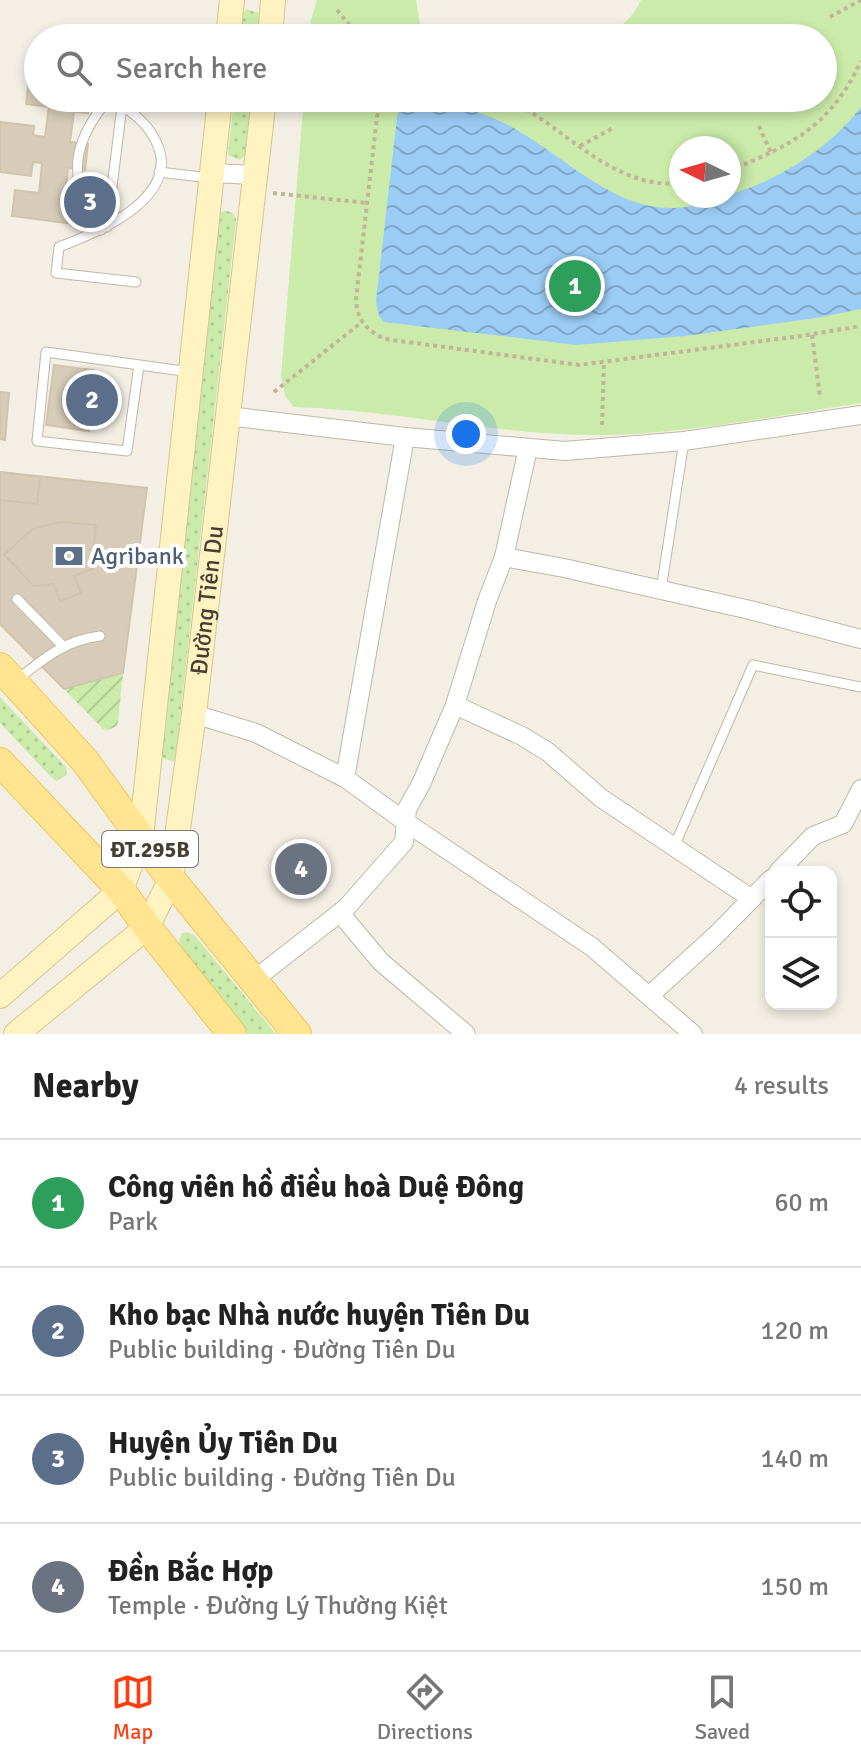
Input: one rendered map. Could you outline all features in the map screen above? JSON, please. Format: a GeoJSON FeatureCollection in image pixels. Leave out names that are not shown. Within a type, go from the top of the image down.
{"type":"FeatureCollection","features":[{"type":"Feature","properties":{"kind":"main road"},"geometry":{"type":"LineString","coordinates":[[229,24],[232,0]]}},
{"type":"Feature","properties":{"kind":"main road"},"geometry":{"type":"LineString","coordinates":[[271,24],[273,0]]}},
{"type":"Feature","properties":{"kind":"main road","name":"Đường Tiên Du"},"geometry":{"type":"LineString","coordinates":[[0,996],[121,890],[141,837],[218,112]]}},
{"type":"Feature","properties":{"kind":"main road","name":"Đường Tiên Du"},"geometry":{"type":"LineString","coordinates":[[16,1034],[147,927],[171,879],[194,714],[228,416],[263,184],[264,112]]}},
{"type":"Feature","properties":{"kind":"main road","name":"ĐT.295B"},"geometry":{"type":"LineString","coordinates":[[7,674],[85,761],[171,879],[297,1034]]}},
{"type":"Feature","properties":{"kind":"main road","name":"ĐT.295B"},"geometry":{"type":"LineString","coordinates":[[0,762],[121,890],[232,1034]]}},
{"type":"Feature","properties":{"kind":"street"},"geometry":{"type":"LineString","coordinates":[[211,176],[263,184]]}},
{"type":"Feature","properties":{"kind":"street"},"geometry":{"type":"LineString","coordinates":[[228,416],[405,437],[565,451],[684,441],[861,415]]}},
{"type":"Feature","properties":{"kind":"street"},"geometry":{"type":"LineString","coordinates":[[345,778],[405,437]]}},
{"type":"Feature","properties":{"kind":"street"},"geometry":{"type":"LineString","coordinates":[[254,980],[340,913],[404,842],[407,809],[455,705],[504,557],[528,448]]}},
{"type":"Feature","properties":{"kind":"street"},"geometry":{"type":"LineString","coordinates":[[504,557],[661,590],[861,639]]}},
{"type":"Feature","properties":{"kind":"street"},"geometry":{"type":"LineString","coordinates":[[455,705],[522,736],[548,752],[601,798],[752,899]]}},
{"type":"Feature","properties":{"kind":"street"},"geometry":{"type":"LineString","coordinates":[[194,714],[256,733],[345,778],[592,947],[693,1034]]}},
{"type":"Feature","properties":{"kind":"street"},"geometry":{"type":"LineString","coordinates":[[784,866],[813,836],[843,824],[861,789]]}},
{"type":"Feature","properties":{"kind":"street"},"geometry":{"type":"LineString","coordinates":[[649,996],[765,885]]}},
{"type":"Feature","properties":{"kind":"street"},"geometry":{"type":"LineString","coordinates":[[340,913],[381,962],[466,1034]]}},
{"type":"Feature","properties":{"kind":"lane"},"geometry":{"type":"LineString","coordinates":[[100,112],[84,131],[78,173],[81,194],[104,228]]}},
{"type":"Feature","properties":{"kind":"lane"},"geometry":{"type":"LineString","coordinates":[[104,228],[121,112]]}},
{"type":"Feature","properties":{"kind":"lane"},"geometry":{"type":"LineString","coordinates":[[130,112],[154,137],[159,152],[159,172],[152,190],[131,213],[59,247],[56,273],[136,282]]}},
{"type":"Feature","properties":{"kind":"lane"},"geometry":{"type":"LineString","coordinates":[[159,172],[211,176]]}},
{"type":"Feature","properties":{"kind":"lane"},"geometry":{"type":"LineString","coordinates":[[139,365],[127,451],[37,441],[46,352],[190,372]]}},
{"type":"Feature","properties":{"kind":"lane"},"geometry":{"type":"LineString","coordinates":[[661,590],[684,441]]}},
{"type":"Feature","properties":{"kind":"lane"},"geometry":{"type":"LineString","coordinates":[[17,599],[63,646]]}},
{"type":"Feature","properties":{"kind":"lane"},"geometry":{"type":"LineString","coordinates":[[7,674],[63,646],[100,636]]}},
{"type":"Feature","properties":{"kind":"lane"},"geometry":{"type":"LineString","coordinates":[[674,847],[753,665],[861,687]]}},
{"type":"Feature","properties":{"kind":"path"},"geometry":{"type":"LineString","coordinates":[[830,17],[861,0]]}},
{"type":"Feature","properties":{"kind":"path"},"geometry":{"type":"LineString","coordinates":[[337,10],[348,24]]}},
{"type":"Feature","properties":{"kind":"path"},"geometry":{"type":"LineString","coordinates":[[837,102],[848,89],[861,61]]}},
{"type":"Feature","properties":{"kind":"path"},"geometry":{"type":"LineString","coordinates":[[378,112],[356,299],[357,315],[369,332],[385,339],[579,365],[861,326]]}},
{"type":"Feature","properties":{"kind":"path"},"geometry":{"type":"LineString","coordinates":[[533,112],[620,171],[649,181],[669,182]]}},
{"type":"Feature","properties":{"kind":"path"},"geometry":{"type":"LineString","coordinates":[[741,166],[814,128],[828,112]]}},
{"type":"Feature","properties":{"kind":"path"},"geometry":{"type":"LineString","coordinates":[[759,126],[771,153]]}},
{"type":"Feature","properties":{"kind":"path"},"geometry":{"type":"LineString","coordinates":[[580,146],[613,128]]}},
{"type":"Feature","properties":{"kind":"path"},"geometry":{"type":"LineString","coordinates":[[263,184],[367,203]]}},
{"type":"Feature","properties":{"kind":"path"},"geometry":{"type":"LineString","coordinates":[[274,392],[362,322]]}},
{"type":"Feature","properties":{"kind":"path"},"geometry":{"type":"LineString","coordinates":[[812,334],[820,396]]}},
{"type":"Feature","properties":{"kind":"path"},"geometry":{"type":"LineString","coordinates":[[602,425],[604,363]]}},
{"type":"Feature","properties":{"kind":"green space"},"geometry":{"type":"Polygon","coordinates":[[[317,0],[416,0],[420,24],[311,24],[317,0]]]}},
{"type":"Feature","properties":{"kind":"green space"},"geometry":{"type":"Polygon","coordinates":[[[641,0],[861,0],[861,403],[704,427],[608,435],[529,432],[294,407],[285,396],[281,376],[303,112],[837,112],[837,24],[624,24],[641,0]]]}},
{"type":"Feature","properties":{"kind":"green space"},"geometry":{"type":"Polygon","coordinates":[[[247,9],[258,13],[261,24],[242,24],[243,13],[247,9]]]}},
{"type":"Feature","properties":{"kind":"green space"},"geometry":{"type":"Polygon","coordinates":[[[233,112],[250,112],[245,155],[240,160],[228,155],[233,112]]]}},
{"type":"Feature","properties":{"kind":"green space"},"geometry":{"type":"Polygon","coordinates":[[[221,212],[232,212],[236,218],[235,229],[179,727],[179,750],[174,762],[163,758],[160,753],[217,221],[221,212]]]}},
{"type":"Feature","properties":{"kind":"green space"},"geometry":{"type":"Polygon","coordinates":[[[123,673],[117,726],[108,730],[103,729],[64,689],[123,673]]]}},
{"type":"Feature","properties":{"kind":"green space"},"geometry":{"type":"Polygon","coordinates":[[[0,697],[66,767],[67,775],[56,781],[0,723],[0,697]]]}},
{"type":"Feature","properties":{"kind":"green space"},"geometry":{"type":"Polygon","coordinates":[[[182,933],[195,936],[276,1034],[248,1034],[182,951],[179,941],[182,933]]]}},
{"type":"Feature","properties":{"kind":"water"},"geometry":{"type":"Polygon","coordinates":[[[861,107],[861,309],[685,336],[576,345],[384,322],[379,316],[376,301],[398,112],[477,112],[522,133],[593,181],[632,201],[669,208],[741,208],[741,191],[780,174],[811,155],[838,133],[861,107]]]}},
{"type":"Feature","properties":{"kind":"building"},"geometry":{"type":"Polygon","coordinates":[[[48,112],[74,112],[70,142],[88,144],[85,170],[68,168],[65,195],[76,197],[73,224],[12,216],[15,190],[39,193],[42,163],[33,162],[31,176],[0,172],[0,122],[34,126],[33,135],[45,137],[48,112]]]}},
{"type":"Feature","properties":{"kind":"building"},"geometry":{"type":"Polygon","coordinates":[[[54,365],[94,370],[92,388],[105,389],[102,413],[91,411],[89,431],[46,425],[54,365]]]}},
{"type":"Feature","properties":{"kind":"building"},"geometry":{"type":"Polygon","coordinates":[[[0,392],[9,393],[5,440],[0,439],[0,392]]]}},
{"type":"Feature","properties":{"kind":"building","name":"Agribank"},"geometry":{"type":"Polygon","coordinates":[[[0,472],[147,488],[123,673],[64,689],[0,624],[0,472]]]}},
{"type":"Feature","properties":{"kind":"building"},"geometry":{"type":"Polygon","coordinates":[[[0,472],[40,477],[37,504],[0,500],[0,472]]]}},
{"type":"Feature","properties":{"kind":"building"},"geometry":{"type":"Polygon","coordinates":[[[60,522],[96,525],[92,569],[74,576],[81,593],[60,601],[53,584],[34,586],[4,555],[32,529],[60,522]]]}},
{"type":"Feature","properties":{"kind":"place","name":"Huyện Ủy Tiên Du"},"geometry":{"type":"Point","coordinates":[90,202]}},
{"type":"Feature","properties":{"kind":"place","name":"Công viên hồ điều hoà Duệ Đông"},"geometry":{"type":"Point","coordinates":[575,286]}},
{"type":"Feature","properties":{"kind":"place","name":"Kho bạc Nhà nước huyện Tiên Du"},"geometry":{"type":"Point","coordinates":[92,400]}},
{"type":"Feature","properties":{"kind":"place","name":"Agribank"},"geometry":{"type":"Point","coordinates":[69,556]}},
{"type":"Feature","properties":{"kind":"place","name":"Đền Bắc Hợp"},"geometry":{"type":"Point","coordinates":[301,869]}}]}
